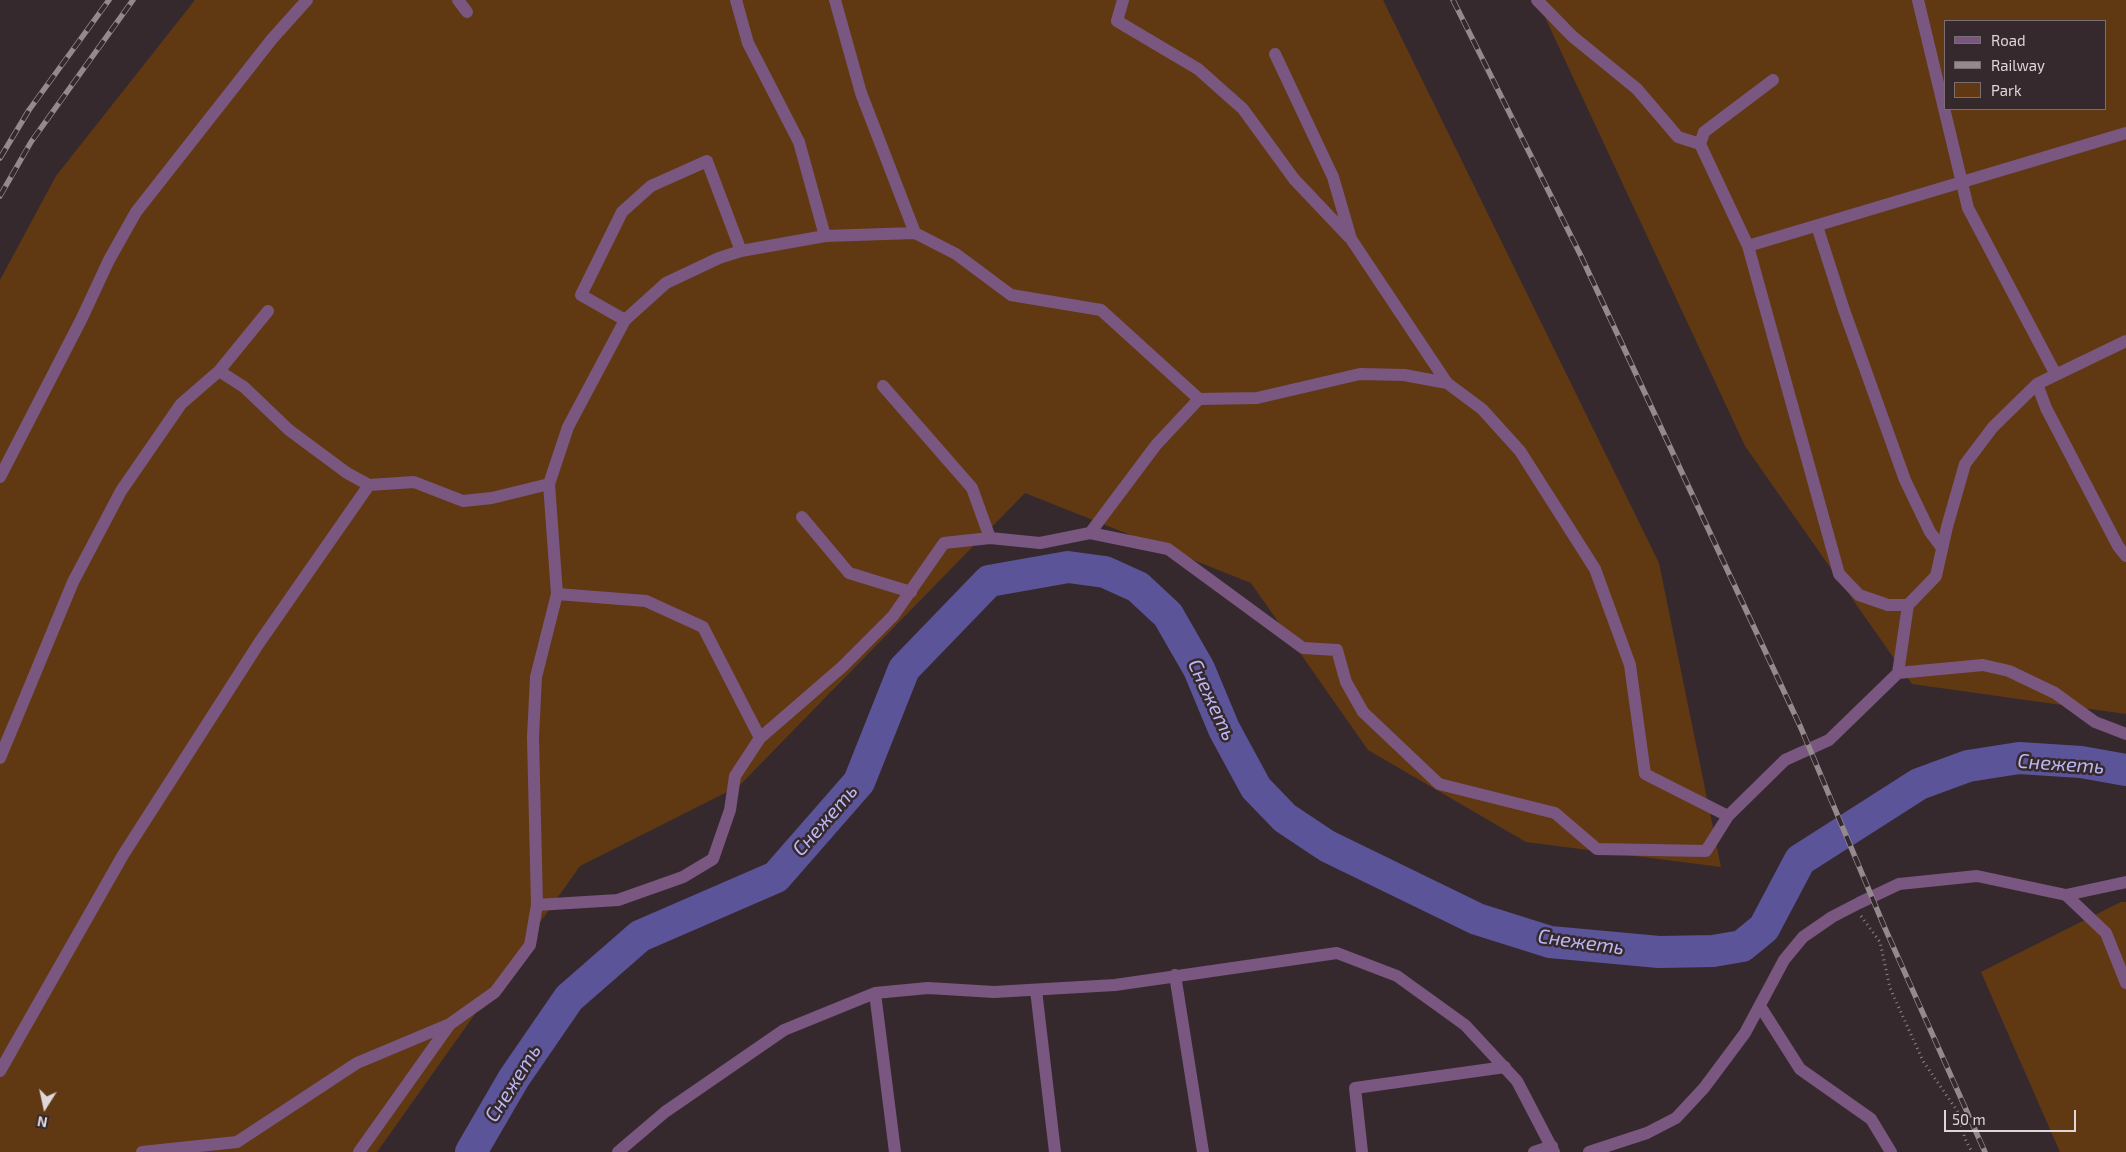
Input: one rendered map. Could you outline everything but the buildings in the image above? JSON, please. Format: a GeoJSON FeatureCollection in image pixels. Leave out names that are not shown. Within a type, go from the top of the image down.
{"type":"FeatureCollection","features":[{"type":"Feature","properties":{"kind":"street"},"geometry":{"type":"LineString","coordinates":[[0,477],[81,320],[109,260],[136,212],[272,39],[307,0]]}},
{"type":"Feature","properties":{"kind":"street"},"geometry":{"type":"LineString","coordinates":[[458,0],[467,12]]}},
{"type":"Feature","properties":{"kind":"street"},"geometry":{"type":"LineString","coordinates":[[736,0],[748,43],[799,142],[826,236]]}},
{"type":"Feature","properties":{"kind":"street"},"geometry":{"type":"LineString","coordinates":[[835,0],[861,93],[916,233]]}},
{"type":"Feature","properties":{"kind":"street"},"geometry":{"type":"LineString","coordinates":[[1123,0],[1117,21],[1198,69],[1243,109],[1294,179],[1351,239],[1447,383],[1482,409],[1520,451],[1594,569],[1630,665],[1645,774],[1728,816]]}},
{"type":"Feature","properties":{"kind":"street"},"geometry":{"type":"LineString","coordinates":[[1537,0],[1572,36],[1638,89],[1678,136],[1700,144]]}},
{"type":"Feature","properties":{"kind":"street"},"geometry":{"type":"LineString","coordinates":[[1918,0],[1944,108]]}},
{"type":"Feature","properties":{"kind":"street"},"geometry":{"type":"LineString","coordinates":[[1275,54],[1333,177],[1351,239]]}},
{"type":"Feature","properties":{"kind":"street"},"geometry":{"type":"LineString","coordinates":[[1773,80],[1704,132],[1700,144],[1748,246],[1839,574],[1859,595],[1888,605],[1908,605]]}},
{"type":"Feature","properties":{"kind":"street"},"geometry":{"type":"LineString","coordinates":[[1945,110],[1968,208],[2056,375]]}},
{"type":"Feature","properties":{"kind":"street"},"geometry":{"type":"LineString","coordinates":[[1748,246],[2126,133]]}},
{"type":"Feature","properties":{"kind":"street"},"geometry":{"type":"LineString","coordinates":[[624,320],[582,295],[622,212],[651,186],[707,161],[741,251]]}},
{"type":"Feature","properties":{"kind":"street"},"geometry":{"type":"LineString","coordinates":[[1817,226],[1844,310],[1905,480],[1930,532],[1942,548]]}},
{"type":"Feature","properties":{"kind":"street"},"geometry":{"type":"LineString","coordinates":[[142,1152],[238,1142],[357,1063],[450,1024],[495,992],[530,945],[537,905],[533,737],[536,685],[557,594],[549,484],[568,427],[624,320],[666,283],[719,258],[741,251],[826,236],[916,233],[956,254],[1011,295],[1101,310],[1199,399],[1257,398],[1360,374],[1404,375],[1447,383]]}},
{"type":"Feature","properties":{"kind":"street"},"geometry":{"type":"LineString","coordinates":[[0,758],[74,582],[120,491],[181,404],[219,371],[268,311]]}},
{"type":"Feature","properties":{"kind":"street"},"geometry":{"type":"LineString","coordinates":[[537,905],[618,900],[683,877],[713,859],[730,810],[735,776],[760,738],[842,667],[893,616],[944,543],[990,538],[1040,543],[1090,533],[1168,549],[1303,648],[1337,650],[1346,682],[1363,712],[1439,784],[1555,813],[1597,850],[1706,851],[1728,816],[1785,760],[1829,740],[1898,673],[1908,605],[1936,576],[1966,464],[1993,427],[2036,384],[2126,341]]}},
{"type":"Feature","properties":{"kind":"street"},"geometry":{"type":"LineString","coordinates":[[219,371],[244,387],[289,430],[347,473],[369,485],[414,482],[463,501],[492,498],[549,484]]}},
{"type":"Feature","properties":{"kind":"street"},"geometry":{"type":"LineString","coordinates":[[2036,384],[2046,408],[2118,546],[2126,556]]}},
{"type":"Feature","properties":{"kind":"street"},"geometry":{"type":"LineString","coordinates":[[883,386],[972,488],[990,538]]}},
{"type":"Feature","properties":{"kind":"street"},"geometry":{"type":"LineString","coordinates":[[1090,533],[1156,445],[1199,399]]}},
{"type":"Feature","properties":{"kind":"street"},"geometry":{"type":"LineString","coordinates":[[0,1071],[122,855],[259,643],[369,485]]}},
{"type":"Feature","properties":{"kind":"street"},"geometry":{"type":"LineString","coordinates":[[802,517],[849,573],[911,592]]}},
{"type":"Feature","properties":{"kind":"street"},"geometry":{"type":"LineString","coordinates":[[557,594],[646,601],[703,627],[760,738]]}},
{"type":"Feature","properties":{"kind":"street"},"geometry":{"type":"LineString","coordinates":[[1898,673],[1983,665],[2010,671],[2055,693],[2095,722],[2126,734]]}},
{"type":"Feature","properties":{"kind":"street"},"geometry":{"type":"LineString","coordinates":[[1589,1152],[1647,1133],[1676,1118],[1704,1088],[1745,1033],[1784,960],[1803,937],[1832,917],[1853,906],[1900,884],[1976,876],[2066,895],[2126,882]]}},
{"type":"Feature","properties":{"kind":"street"},"geometry":{"type":"LineString","coordinates":[[2066,895],[2106,933],[2126,983]]}},
{"type":"Feature","properties":{"kind":"street"},"geometry":{"type":"LineString","coordinates":[[618,1152],[665,1112],[784,1030],[875,993],[928,988],[994,992],[1115,985],[1337,953],[1396,976],[1466,1025],[1518,1081],[1553,1149],[1534,1152]]}},
{"type":"Feature","properties":{"kind":"street"},"geometry":{"type":"LineString","coordinates":[[1175,975],[1203,1152]]}},
{"type":"Feature","properties":{"kind":"street"},"geometry":{"type":"LineString","coordinates":[[1036,990],[1055,1152]]}},
{"type":"Feature","properties":{"kind":"street"},"geometry":{"type":"LineString","coordinates":[[875,993],[895,1152]]}},
{"type":"Feature","properties":{"kind":"street"},"geometry":{"type":"LineString","coordinates":[[1760,1006],[1800,1069],[1871,1119],[1890,1152]]}},
{"type":"Feature","properties":{"kind":"street"},"geometry":{"type":"LineString","coordinates":[[360,1152],[450,1024]]}},
{"type":"Feature","properties":{"kind":"street"},"geometry":{"type":"LineString","coordinates":[[1362,1152],[1355,1088],[1505,1067]]}},
{"type":"Feature","properties":{"kind":"path"},"geometry":{"type":"LineString","coordinates":[[1853,906],[1880,942],[1890,988],[1923,1061],[1958,1112],[1965,1139],[1972,1152]]}},
{"type":"Feature","properties":{"kind":"green space"},"geometry":{"type":"Polygon","coordinates":[[[195,0],[1383,0],[1659,563],[1721,867],[1526,842],[1368,750],[1251,583],[1025,493],[739,786],[580,866],[377,1152],[0,1152],[0,280],[56,176],[195,0]]]}},
{"type":"Feature","properties":{"kind":"green space"},"geometry":{"type":"Polygon","coordinates":[[[1537,0],[2126,0],[2126,714],[1912,684],[1745,446],[1537,0]]]}},
{"type":"Feature","properties":{"kind":"green space"},"geometry":{"type":"Polygon","coordinates":[[[2121,902],[2126,902],[2126,1152],[2060,1152],[1981,972],[2121,902]]]}},
{"type":"Feature","properties":{"kind":"waterway","name":"Снежеть"},"geometry":{"type":"LineString","coordinates":[[471,1152],[514,1078],[569,998],[640,936],[776,877],[859,782],[904,669],[989,581],[1068,567],[1105,572],[1138,587],[1168,615],[1199,669],[1224,729],[1256,788],[1285,818],[1327,846],[1477,919],[1550,942],[1659,952],[1713,951],[1742,946],[1764,928],[1800,860],[1919,784],[1968,766],[2019,758],[2081,762],[2126,770]]}},
{"type":"Feature","properties":{"kind":"railway"},"geometry":{"type":"LineString","coordinates":[[0,158],[29,110],[109,0]]}},
{"type":"Feature","properties":{"kind":"railway"},"geometry":{"type":"LineString","coordinates":[[0,196],[31,142],[133,0]]}},
{"type":"Feature","properties":{"kind":"railway"},"geometry":{"type":"LineString","coordinates":[[1453,0],[1581,256],[1801,728],[1884,926],[1985,1152]]}}]}
